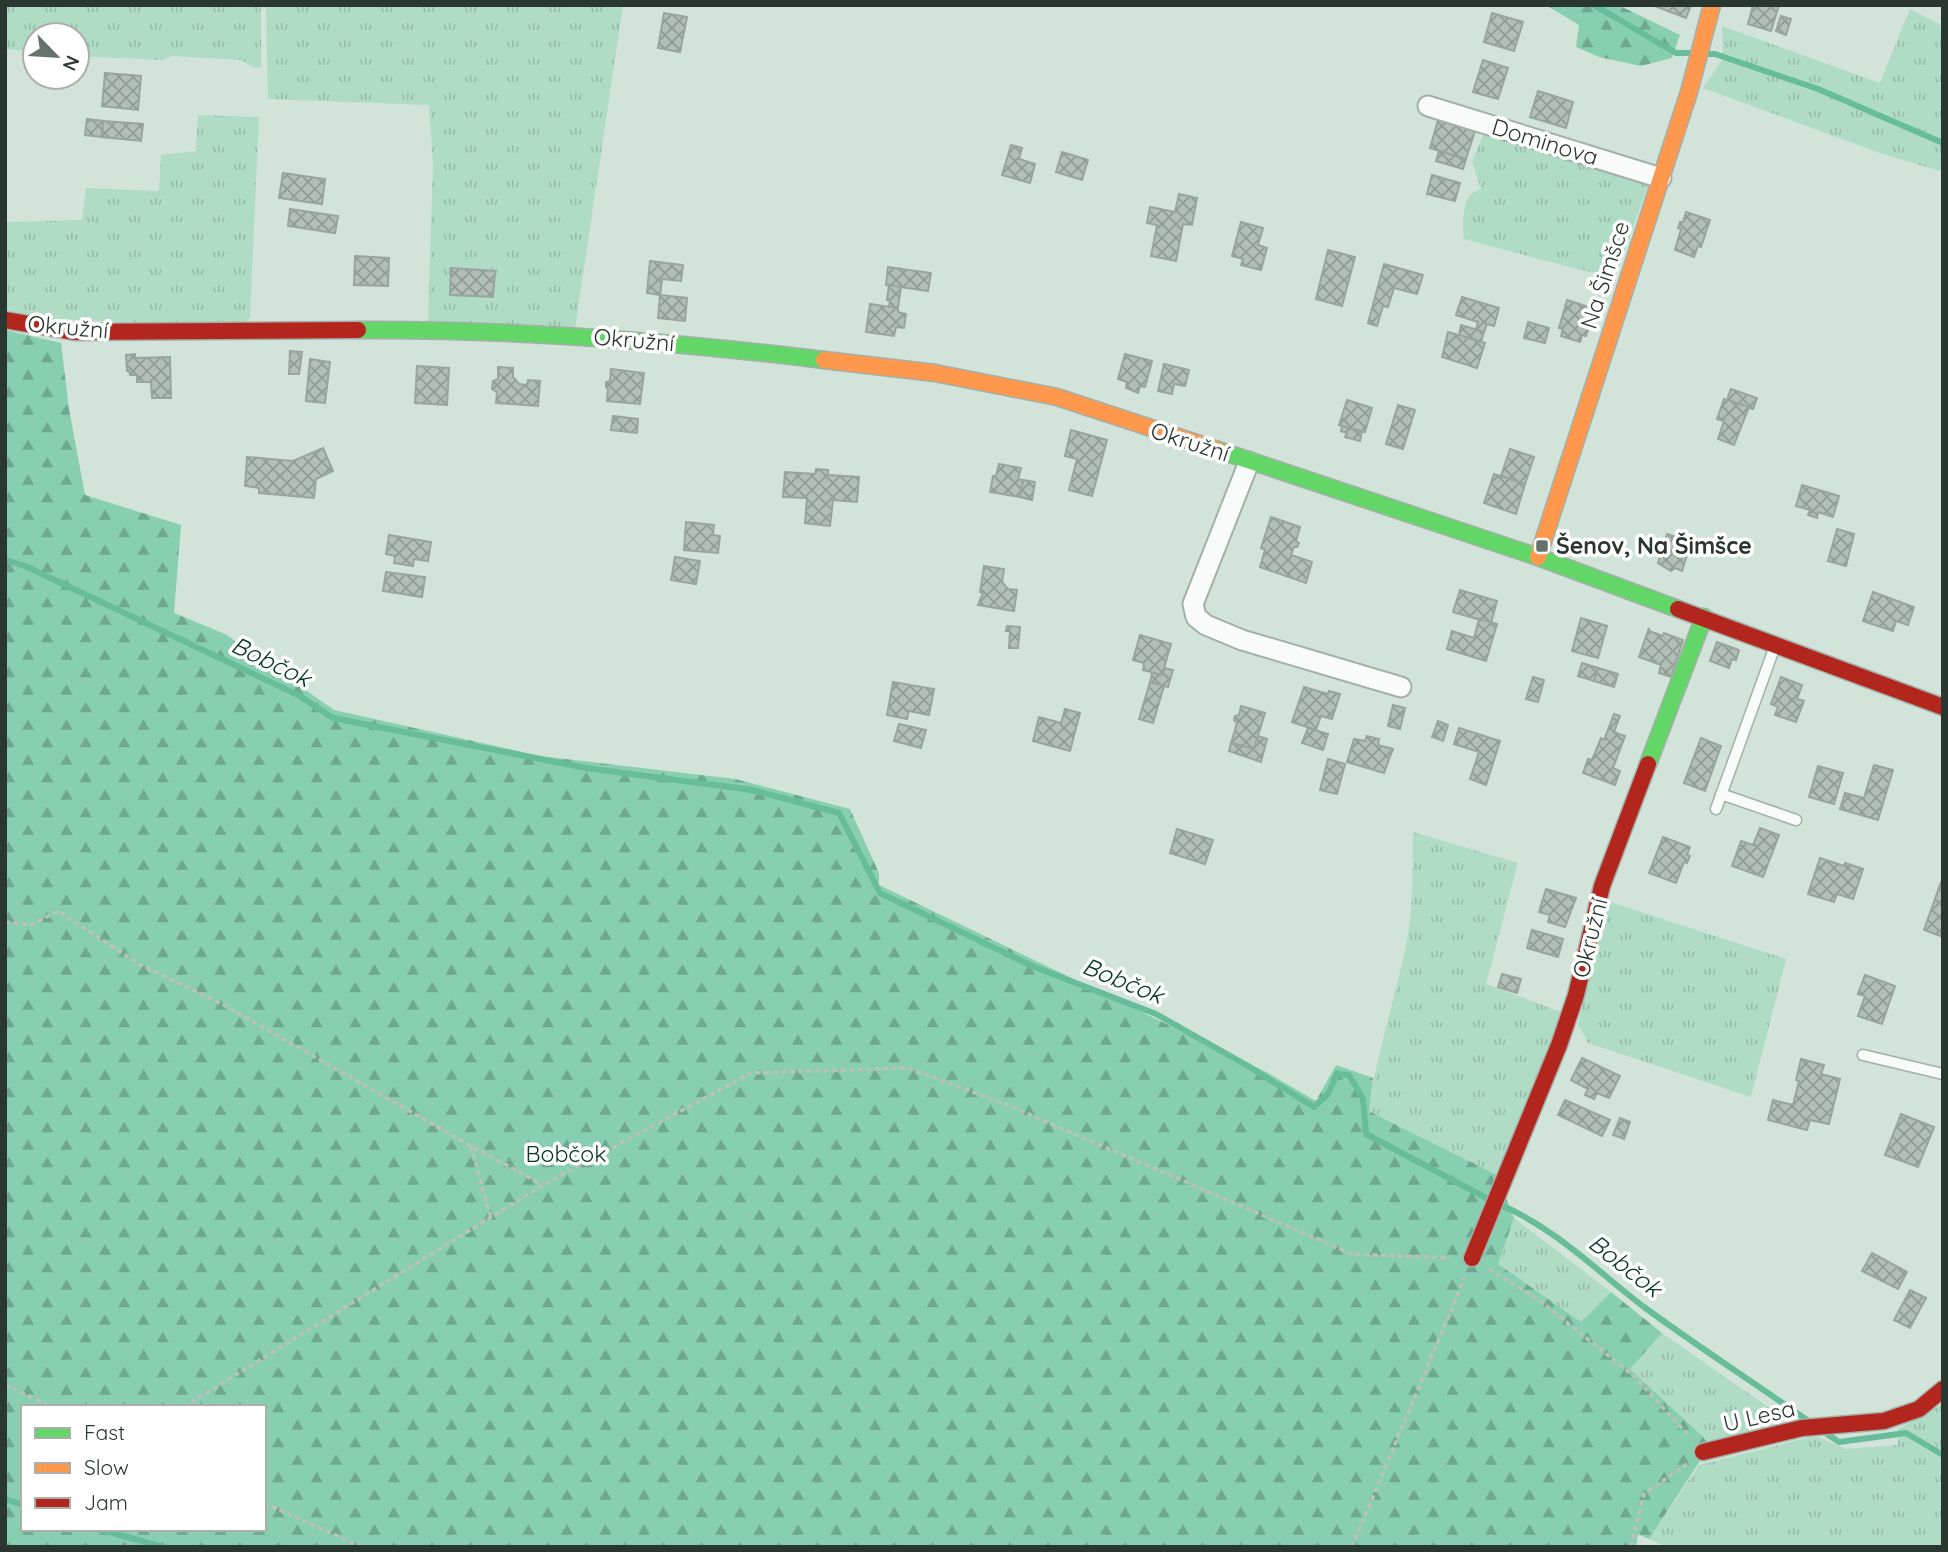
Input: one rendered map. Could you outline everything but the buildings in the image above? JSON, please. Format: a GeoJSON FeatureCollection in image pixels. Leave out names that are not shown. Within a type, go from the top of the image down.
{"type":"FeatureCollection","features":[{"type":"Feature","properties":{"kind":"street","name":"Na Šimšce"},"geometry":{"type":"LineString","coordinates":[[1538,557],[1689,92],[1712,5]]}},
{"type":"Feature","properties":{"kind":"street","name":"Dominova"},"geometry":{"type":"LineString","coordinates":[[1428,106],[1661,178]]}},
{"type":"Feature","properties":{"kind":"street","name":"Okružní"},"geometry":{"type":"LineString","coordinates":[[5,320],[75,331],[579,335],[733,349],[935,373],[1057,397],[1538,557],[1943,708]]}},
{"type":"Feature","properties":{"kind":"street","name":"Okružní"},"geometry":{"type":"LineString","coordinates":[[1249,462],[1194,604],[1196,617],[1206,625],[1242,640],[1401,687]]}},
{"type":"Feature","properties":{"kind":"street","name":"Okružní"},"geometry":{"type":"LineString","coordinates":[[1472,1258],[1559,1045],[1576,995],[1602,886],[1704,617]]}},
{"type":"Feature","properties":{"kind":"street","name":"U Lesa"},"geometry":{"type":"LineString","coordinates":[[1703,1452],[1802,1428],[1884,1421],[1919,1409],[1943,1389]]}},
{"type":"Feature","properties":{"kind":"lane"},"geometry":{"type":"LineString","coordinates":[[1716,809],[1775,645]]}},
{"type":"Feature","properties":{"kind":"lane"},"geometry":{"type":"LineString","coordinates":[[1721,794],[1796,820]]}},
{"type":"Feature","properties":{"kind":"lane"},"geometry":{"type":"LineString","coordinates":[[1863,1055],[1943,1074]]}},
{"type":"Feature","properties":{"kind":"path"},"geometry":{"type":"LineString","coordinates":[[5,922],[31,925],[58,911],[139,964],[222,1004],[543,1185]]}},
{"type":"Feature","properties":{"kind":"path"},"geometry":{"type":"LineString","coordinates":[[187,1405],[543,1185],[751,1073],[908,1068],[1010,1106],[1352,1254],[1472,1258],[1539,1300],[1635,1377],[1703,1452]]}},
{"type":"Feature","properties":{"kind":"path"},"geometry":{"type":"LineString","coordinates":[[471,1146],[491,1218]]}},
{"type":"Feature","properties":{"kind":"path"},"geometry":{"type":"LineString","coordinates":[[1352,1547],[1472,1258]]}},
{"type":"Feature","properties":{"kind":"path"},"geometry":{"type":"LineString","coordinates":[[5,1385],[48,1405]]}},
{"type":"Feature","properties":{"kind":"path","name":"U Lesa"},"geometry":{"type":"LineString","coordinates":[[1631,1547],[1644,1494],[1703,1452]]}},
{"type":"Feature","properties":{"kind":"path"},"geometry":{"type":"LineString","coordinates":[[266,1504],[362,1547]]}},
{"type":"Feature","properties":{"kind":"green space"},"geometry":{"type":"Polygon","coordinates":[[[5,5],[261,5],[261,68],[241,60],[172,56],[162,60],[91,57],[91,21],[21,21],[21,51],[5,49],[5,5]]]}},
{"type":"Feature","properties":{"kind":"green space"},"geometry":{"type":"Polygon","coordinates":[[[266,5],[623,5],[575,329],[428,321],[433,163],[429,105],[268,99],[266,5]]]}},
{"type":"Feature","properties":{"kind":"green space"},"geometry":{"type":"Polygon","coordinates":[[[1546,5],[1618,5],[1680,35],[1672,58],[1641,66],[1599,57],[1576,47],[1579,25],[1546,5]]]}},
{"type":"Feature","properties":{"kind":"green space"},"geometry":{"type":"Polygon","coordinates":[[[1910,9],[1943,26],[1943,172],[1886,155],[1703,88],[1723,59],[1722,26],[1880,83],[1910,9]]]}},
{"type":"Feature","properties":{"kind":"green space"},"geometry":{"type":"Polygon","coordinates":[[[198,115],[259,117],[250,317],[246,321],[176,324],[5,317],[5,222],[82,220],[86,188],[159,191],[161,155],[196,151],[198,115]]]}},
{"type":"Feature","properties":{"kind":"green space"},"geometry":{"type":"Polygon","coordinates":[[[1487,126],[1650,180],[1618,269],[1602,274],[1581,270],[1464,239],[1464,209],[1471,194],[1481,189],[1472,162],[1487,126]]]}},
{"type":"Feature","properties":{"kind":"green space","name":"Bobčok"},"geometry":{"type":"Polygon","coordinates":[[[5,330],[61,343],[69,409],[85,495],[181,525],[174,613],[225,634],[334,710],[540,756],[735,779],[850,809],[879,873],[879,885],[1266,1072],[1316,1101],[1336,1065],[1373,1078],[1369,1111],[1497,1175],[1514,1218],[1498,1264],[1581,1322],[1611,1292],[1662,1333],[1630,1369],[1711,1444],[1649,1539],[1638,1534],[1636,1547],[5,1547],[5,330]]]}},
{"type":"Feature","properties":{"kind":"green space"},"geometry":{"type":"Polygon","coordinates":[[[1413,832],[1518,863],[1486,984],[1564,1013],[1497,1175],[1368,1110],[1409,932],[1413,832]]]}},
{"type":"Feature","properties":{"kind":"green space"},"geometry":{"type":"Polygon","coordinates":[[[1607,901],[1786,959],[1751,1097],[1588,1043],[1578,1024],[1607,901]]]}},
{"type":"Feature","properties":{"kind":"green space"},"geometry":{"type":"Polygon","coordinates":[[[1514,1218],[1611,1292],[1581,1322],[1497,1264],[1514,1218]]]}},
{"type":"Feature","properties":{"kind":"green space"},"geometry":{"type":"Polygon","coordinates":[[[1662,1333],[1787,1420],[1711,1444],[1630,1369],[1662,1333]]]}},
{"type":"Feature","properties":{"kind":"green space"},"geometry":{"type":"Polygon","coordinates":[[[1943,1404],[1943,1547],[1667,1547],[1649,1539],[1699,1465],[1815,1436],[1846,1449],[1898,1445],[1898,1429],[1943,1404]]]}},
{"type":"Feature","properties":{"kind":"waterway"},"geometry":{"type":"LineString","coordinates":[[1594,5],[1676,53],[1691,53]]}},
{"type":"Feature","properties":{"kind":"waterway"},"geometry":{"type":"LineString","coordinates":[[1705,54],[1715,54],[1818,89],[1943,143]]}},
{"type":"Feature","properties":{"kind":"waterway","name":"Bobčok"},"geometry":{"type":"LineString","coordinates":[[5,560],[25,566],[298,695],[333,718],[586,768],[752,790],[839,813],[880,893],[1032,966],[1156,1014],[1314,1107],[1328,1094],[1337,1074],[1349,1075],[1363,1099],[1366,1134],[1488,1199]]}},
{"type":"Feature","properties":{"kind":"waterway","name":"Bobčok"},"geometry":{"type":"LineString","coordinates":[[1501,1205],[1558,1238],[1644,1307],[1807,1420]]}},
{"type":"Feature","properties":{"kind":"waterway","name":"Bobčok"},"geometry":{"type":"LineString","coordinates":[[1827,1434],[1839,1442],[1906,1433],[1943,1455]]}},
{"type":"Feature","properties":{"kind":"waterway"},"geometry":{"type":"LineString","coordinates":[[5,1499],[21,1504]]}},
{"type":"Feature","properties":{"kind":"waterway"},"geometry":{"type":"LineString","coordinates":[[106,1531],[163,1547]]}},
{"type":"Feature","properties":{"kind":"traffic: fast"},"geometry":{"type":"LineString","coordinates":[[358,330],[591,338],[824,360]]}},
{"type":"Feature","properties":{"kind":"traffic: fast"},"geometry":{"type":"LineString","coordinates":[[1218,450],[1538,557],[1678,609]]}},
{"type":"Feature","properties":{"kind":"traffic: fast"},"geometry":{"type":"LineString","coordinates":[[1648,764],[1704,617]]}},
{"type":"Feature","properties":{"kind":"traffic: slow"},"geometry":{"type":"LineString","coordinates":[[1538,557],[1689,92],[1712,5]]}},
{"type":"Feature","properties":{"kind":"traffic: slow"},"geometry":{"type":"LineString","coordinates":[[824,360],[935,373],[1057,397],[1218,450]]}},
{"type":"Feature","properties":{"kind":"traffic: jam"},"geometry":{"type":"LineString","coordinates":[[5,320],[75,332],[358,330]]}},
{"type":"Feature","properties":{"kind":"traffic: jam"},"geometry":{"type":"LineString","coordinates":[[1678,609],[1943,707]]}},
{"type":"Feature","properties":{"kind":"traffic: jam"},"geometry":{"type":"LineString","coordinates":[[1472,1258],[1559,1045],[1576,995],[1602,886],[1648,764]]}},
{"type":"Feature","properties":{"kind":"traffic: jam"},"geometry":{"type":"LineString","coordinates":[[1703,1452],[1802,1428],[1884,1421],[1919,1409],[1943,1389]]}},
{"type":"Feature","properties":{"kind":"place","name":"Šenov, Na Šimšce"},"geometry":{"type":"Point","coordinates":[1542,546]}}]}
